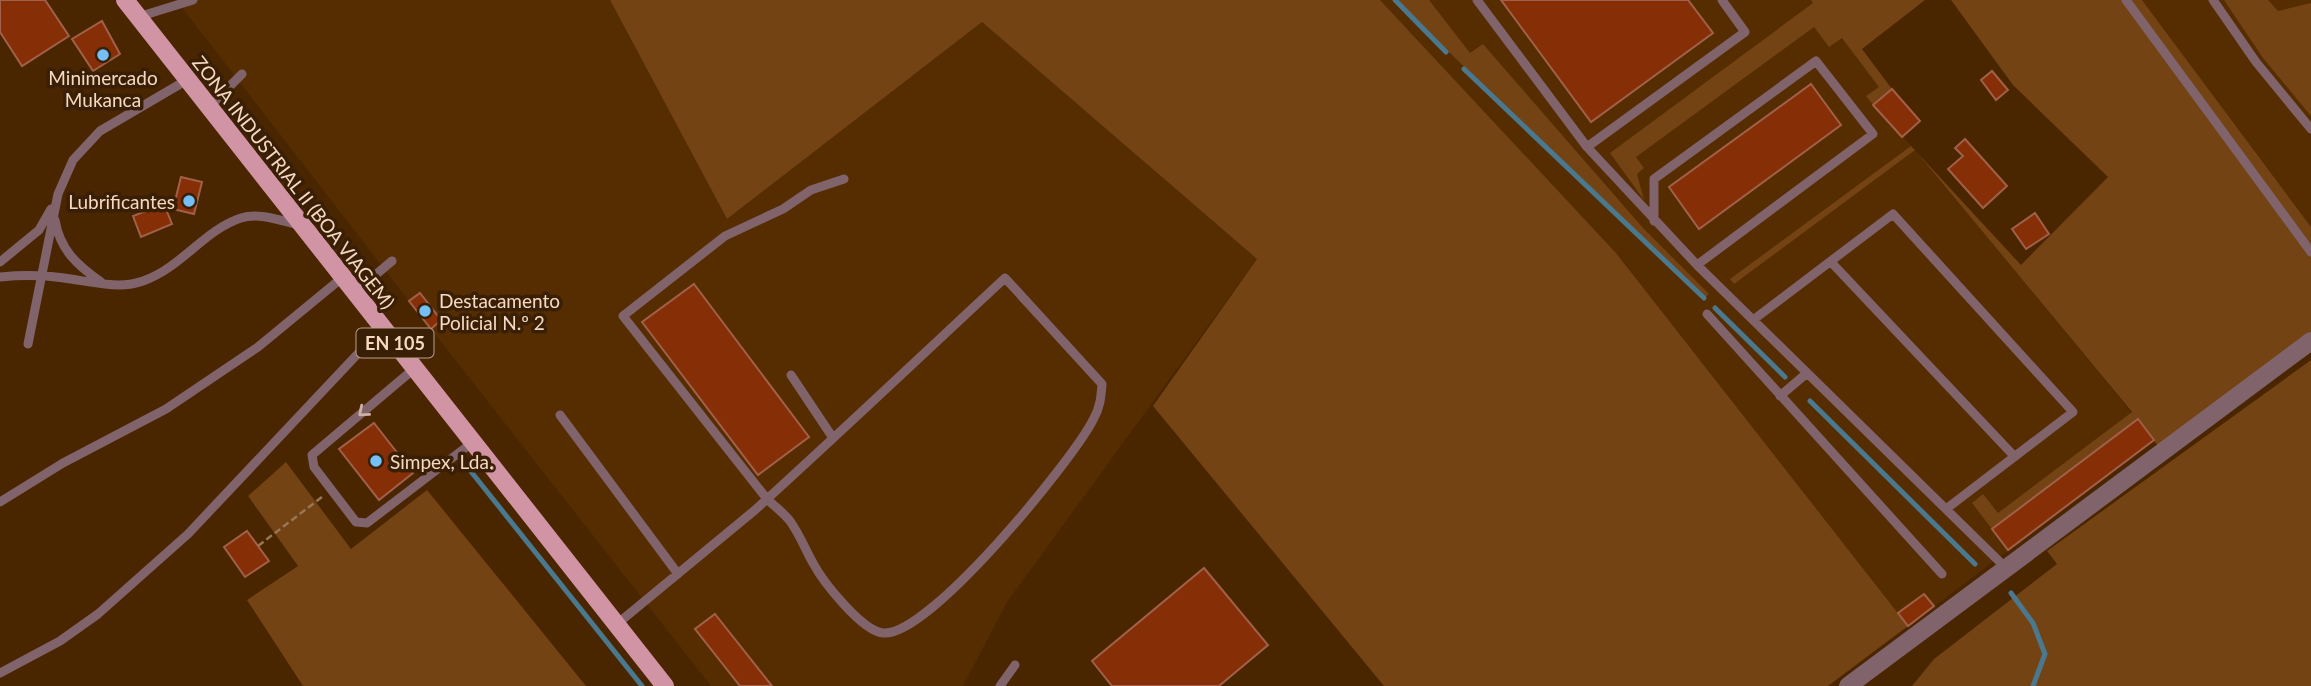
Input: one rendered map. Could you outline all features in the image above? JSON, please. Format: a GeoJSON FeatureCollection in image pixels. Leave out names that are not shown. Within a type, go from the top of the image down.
{"type":"FeatureCollection","features":[{"type":"Feature","properties":{"kind":"main road","name":"ZONA INDUSTRIAL II (BOA VIAGEM)"},"geometry":{"type":"LineString","coordinates":[[125,0],[665,686]]}},
{"type":"Feature","properties":{"kind":"street"},"geometry":{"type":"LineString","coordinates":[[1848,686],[2311,341]]}},
{"type":"Feature","properties":{"kind":"lane"},"geometry":{"type":"LineString","coordinates":[[138,17],[193,0]]}},
{"type":"Feature","properties":{"kind":"lane"},"geometry":{"type":"LineString","coordinates":[[1477,0],[1587,146],[1654,221],[2006,568]]}},
{"type":"Feature","properties":{"kind":"lane"},"geometry":{"type":"LineString","coordinates":[[1587,146],[1745,32],[1722,0]]}},
{"type":"Feature","properties":{"kind":"lane"},"geometry":{"type":"LineString","coordinates":[[2126,0],[2311,253]]}},
{"type":"Feature","properties":{"kind":"lane"},"geometry":{"type":"LineString","coordinates":[[2213,0],[2256,62],[2311,129]]}},
{"type":"Feature","properties":{"kind":"lane"},"geometry":{"type":"LineString","coordinates":[[1654,221],[1654,179],[1816,61],[1873,134],[1697,265]]}},
{"type":"Feature","properties":{"kind":"lane"},"geometry":{"type":"LineString","coordinates":[[209,107],[242,74]]}},
{"type":"Feature","properties":{"kind":"lane"},"geometry":{"type":"LineString","coordinates":[[0,262],[39,230],[73,160],[84,145],[100,131],[187,80]]}},
{"type":"Feature","properties":{"kind":"lane"},"geometry":{"type":"LineString","coordinates":[[617,624],[767,499],[1005,278],[1102,384],[1101,402],[1093,421],[1028,509],[945,596],[899,631],[884,634],[870,629],[859,619],[825,582],[788,519],[767,499],[623,316],[725,236],[783,209],[811,190],[844,179]]}},
{"type":"Feature","properties":{"kind":"lane"},"geometry":{"type":"LineString","coordinates":[[28,344],[58,194]]}},
{"type":"Feature","properties":{"kind":"lane"},"geometry":{"type":"LineString","coordinates":[[58,194],[55,222],[61,247],[80,268],[103,284]]}},
{"type":"Feature","properties":{"kind":"lane"},"geometry":{"type":"LineString","coordinates":[[1753,320],[1893,214],[2074,412],[1946,509]]}},
{"type":"Feature","properties":{"kind":"lane"},"geometry":{"type":"LineString","coordinates":[[0,277],[42,276],[103,284],[142,282],[181,261],[217,231],[243,217],[262,216],[303,226]]}},
{"type":"Feature","properties":{"kind":"lane"},"geometry":{"type":"LineString","coordinates":[[355,292],[392,261]]}},
{"type":"Feature","properties":{"kind":"lane"},"geometry":{"type":"LineString","coordinates":[[1830,262],[2014,456]]}},
{"type":"Feature","properties":{"kind":"lane"},"geometry":{"type":"LineString","coordinates":[[0,502],[62,463],[166,409],[258,346],[343,277]]}},
{"type":"Feature","properties":{"kind":"lane"},"geometry":{"type":"LineString","coordinates":[[1707,314],[1942,574]]}},
{"type":"Feature","properties":{"kind":"lane"},"geometry":{"type":"LineString","coordinates":[[0,673],[60,641],[98,614],[188,534],[383,327]]}},
{"type":"Feature","properties":{"kind":"lane"},"geometry":{"type":"LineString","coordinates":[[415,368],[313,455],[314,467],[356,522],[367,523],[473,442]]}},
{"type":"Feature","properties":{"kind":"lane"},"geometry":{"type":"LineString","coordinates":[[1780,396],[1807,373]]}},
{"type":"Feature","properties":{"kind":"lane"},"geometry":{"type":"LineString","coordinates":[[791,375],[833,438]]}},
{"type":"Feature","properties":{"kind":"lane"},"geometry":{"type":"LineString","coordinates":[[560,415],[678,573]]}},
{"type":"Feature","properties":{"kind":"lane"},"geometry":{"type":"LineString","coordinates":[[1000,686],[1015,665]]}},
{"type":"Feature","properties":{"kind":"path"},"geometry":{"type":"LineString","coordinates":[[258,546],[332,490]]}},
{"type":"Feature","properties":{"kind":"shaded area"},"geometry":{"type":"Polygon","coordinates":[[[176,0],[610,0],[727,219],[982,22],[1257,259],[1007,602],[963,686],[711,686],[431,329],[441,320],[420,293],[409,301],[176,0]]]}},
{"type":"Feature","properties":{"kind":"shaded area"},"geometry":{"type":"Polygon","coordinates":[[[610,0],[1380,0],[1616,253],[1908,626],[1828,686],[1384,686],[1153,406],[1257,259],[982,22],[727,219],[610,0]]]}},
{"type":"Feature","properties":{"kind":"shaded area"},"geometry":{"type":"Polygon","coordinates":[[[1380,0],[1825,0],[1892,89],[1874,105],[1924,160],[2154,440],[1908,626],[1616,253],[1380,0]]]}},
{"type":"Feature","properties":{"kind":"shaded area"},"geometry":{"type":"Polygon","coordinates":[[[1395,0],[1429,0],[1470,53],[1483,44],[1643,228],[1709,294],[1704,298],[1395,0]]]}},
{"type":"Feature","properties":{"kind":"shaded area"},"geometry":{"type":"Polygon","coordinates":[[[1811,0],[1925,0],[1862,49],[1892,89],[1873,105],[1866,96],[1879,87],[1842,38],[1829,47],[1814,27],[1636,157],[1644,168],[1637,174],[1644,200],[1610,153],[1813,3],[1811,0]]]}},
{"type":"Feature","properties":{"kind":"shaded area"},"geometry":{"type":"Polygon","coordinates":[[[1951,0],[2142,0],[2311,227],[2311,341],[2162,451],[2137,419],[1992,529],[1972,503],[1983,494],[1998,513],[2132,412],[1918,153],[2021,265],[2108,177],[2013,85],[1951,0]]]}},
{"type":"Feature","properties":{"kind":"shaded area"},"geometry":{"type":"Polygon","coordinates":[[[2142,0],[2311,0],[2311,227],[2142,0]]]}},
{"type":"Feature","properties":{"kind":"shaded area"},"geometry":{"type":"Polygon","coordinates":[[[2224,0],[2268,0],[2278,11],[2311,3],[2311,116],[2263,58],[2224,0]]]}},
{"type":"Feature","properties":{"kind":"shaded area"},"geometry":{"type":"Polygon","coordinates":[[[1911,146],[1915,150],[1734,284],[1730,279],[1911,146]]]}},
{"type":"Feature","properties":{"kind":"shaded area"},"geometry":{"type":"Polygon","coordinates":[[[2311,360],[2311,686],[1912,686],[1934,659],[2057,564],[2047,551],[2311,360]]]}},
{"type":"Feature","properties":{"kind":"shaded area"},"geometry":{"type":"Polygon","coordinates":[[[286,462],[351,549],[427,490],[586,686],[303,686],[247,600],[298,566],[248,496],[286,462]]]}},
{"type":"Feature","properties":{"kind":"building"},"geometry":{"type":"Polygon","coordinates":[[[0,0],[45,0],[69,36],[22,66],[0,32],[0,0]]]}},
{"type":"Feature","properties":{"kind":"building"},"geometry":{"type":"Polygon","coordinates":[[[1501,0],[1688,0],[1713,33],[1591,122],[1501,0]]]}},
{"type":"Feature","properties":{"kind":"building"},"geometry":{"type":"Polygon","coordinates":[[[102,21],[120,54],[93,71],[72,39],[102,21]]]}},
{"type":"Feature","properties":{"kind":"building"},"geometry":{"type":"Polygon","coordinates":[[[1992,71],[2008,90],[1996,100],[1981,80],[1992,71]]]}},
{"type":"Feature","properties":{"kind":"building"},"geometry":{"type":"Polygon","coordinates":[[[1811,84],[1841,125],[1699,229],[1669,187],[1811,84]]]}},
{"type":"Feature","properties":{"kind":"building"},"geometry":{"type":"Polygon","coordinates":[[[1892,89],[1920,121],[1902,137],[1873,105],[1892,89]]]}},
{"type":"Feature","properties":{"kind":"building"},"geometry":{"type":"Polygon","coordinates":[[[1965,139],[2007,186],[1983,208],[1948,169],[1963,156],[1955,148],[1965,139]]]}},
{"type":"Feature","properties":{"kind":"building"},"geometry":{"type":"Polygon","coordinates":[[[181,177],[202,182],[194,214],[173,209],[181,177]]]}},
{"type":"Feature","properties":{"kind":"building"},"geometry":{"type":"Polygon","coordinates":[[[164,204],[172,224],[141,237],[133,216],[164,204]]]}},
{"type":"Feature","properties":{"kind":"building"},"geometry":{"type":"Polygon","coordinates":[[[2035,213],[2049,234],[2026,249],[2012,229],[2035,213]]]}},
{"type":"Feature","properties":{"kind":"building"},"geometry":{"type":"Polygon","coordinates":[[[694,284],[809,437],[758,475],[642,322],[694,284]]]}},
{"type":"Feature","properties":{"kind":"building","name":"Destacamento Policial N.º 2"},"geometry":{"type":"Polygon","coordinates":[[[420,293],[441,320],[431,329],[409,301],[420,293]]]}},
{"type":"Feature","properties":{"kind":"building"},"geometry":{"type":"Polygon","coordinates":[[[2138,419],[2154,440],[2008,550],[1992,529],[2138,419]]]}},
{"type":"Feature","properties":{"kind":"building","name":"Simpex, Lda."},"geometry":{"type":"Polygon","coordinates":[[[374,423],[413,473],[379,500],[339,449],[374,423]]]}},
{"type":"Feature","properties":{"kind":"building"},"geometry":{"type":"Polygon","coordinates":[[[247,531],[269,561],[245,577],[224,547],[247,531]]]}},
{"type":"Feature","properties":{"kind":"building"},"geometry":{"type":"Polygon","coordinates":[[[1204,568],[1268,645],[1219,686],[1112,686],[1092,661],[1204,568]]]}},
{"type":"Feature","properties":{"kind":"building"},"geometry":{"type":"Polygon","coordinates":[[[1924,594],[1934,606],[1908,626],[1898,613],[1924,594]]]}},
{"type":"Feature","properties":{"kind":"building"},"geometry":{"type":"Polygon","coordinates":[[[715,614],[772,686],[740,686],[695,629],[715,614]]]}},
{"type":"Feature","properties":{"kind":"waterway"},"geometry":{"type":"LineString","coordinates":[[1395,0],[1446,52]]}},
{"type":"Feature","properties":{"kind":"waterway"},"geometry":{"type":"LineString","coordinates":[[1464,69],[1704,298]]}},
{"type":"Feature","properties":{"kind":"waterway"},"geometry":{"type":"LineString","coordinates":[[1715,308],[1785,377]]}},
{"type":"Feature","properties":{"kind":"waterway"},"geometry":{"type":"LineString","coordinates":[[1810,401],[1975,564]]}},
{"type":"Feature","properties":{"kind":"waterway"},"geometry":{"type":"LineString","coordinates":[[465,464],[642,686]]}},
{"type":"Feature","properties":{"kind":"waterway"},"geometry":{"type":"LineString","coordinates":[[2011,593],[2033,623],[2045,654],[2033,686]]}},
{"type":"Feature","properties":{"kind":"place","name":"Minimercado Mukanca"},"geometry":{"type":"Point","coordinates":[103,55]}},
{"type":"Feature","properties":{"kind":"place","name":"Lubrificantes"},"geometry":{"type":"Point","coordinates":[189,201]}},
{"type":"Feature","properties":{"kind":"place","name":"Destacamento Policial N.º 2"},"geometry":{"type":"Point","coordinates":[425,311]}},
{"type":"Feature","properties":{"kind":"place","name":"Simpex, Lda."},"geometry":{"type":"Point","coordinates":[376,461]}}]}
